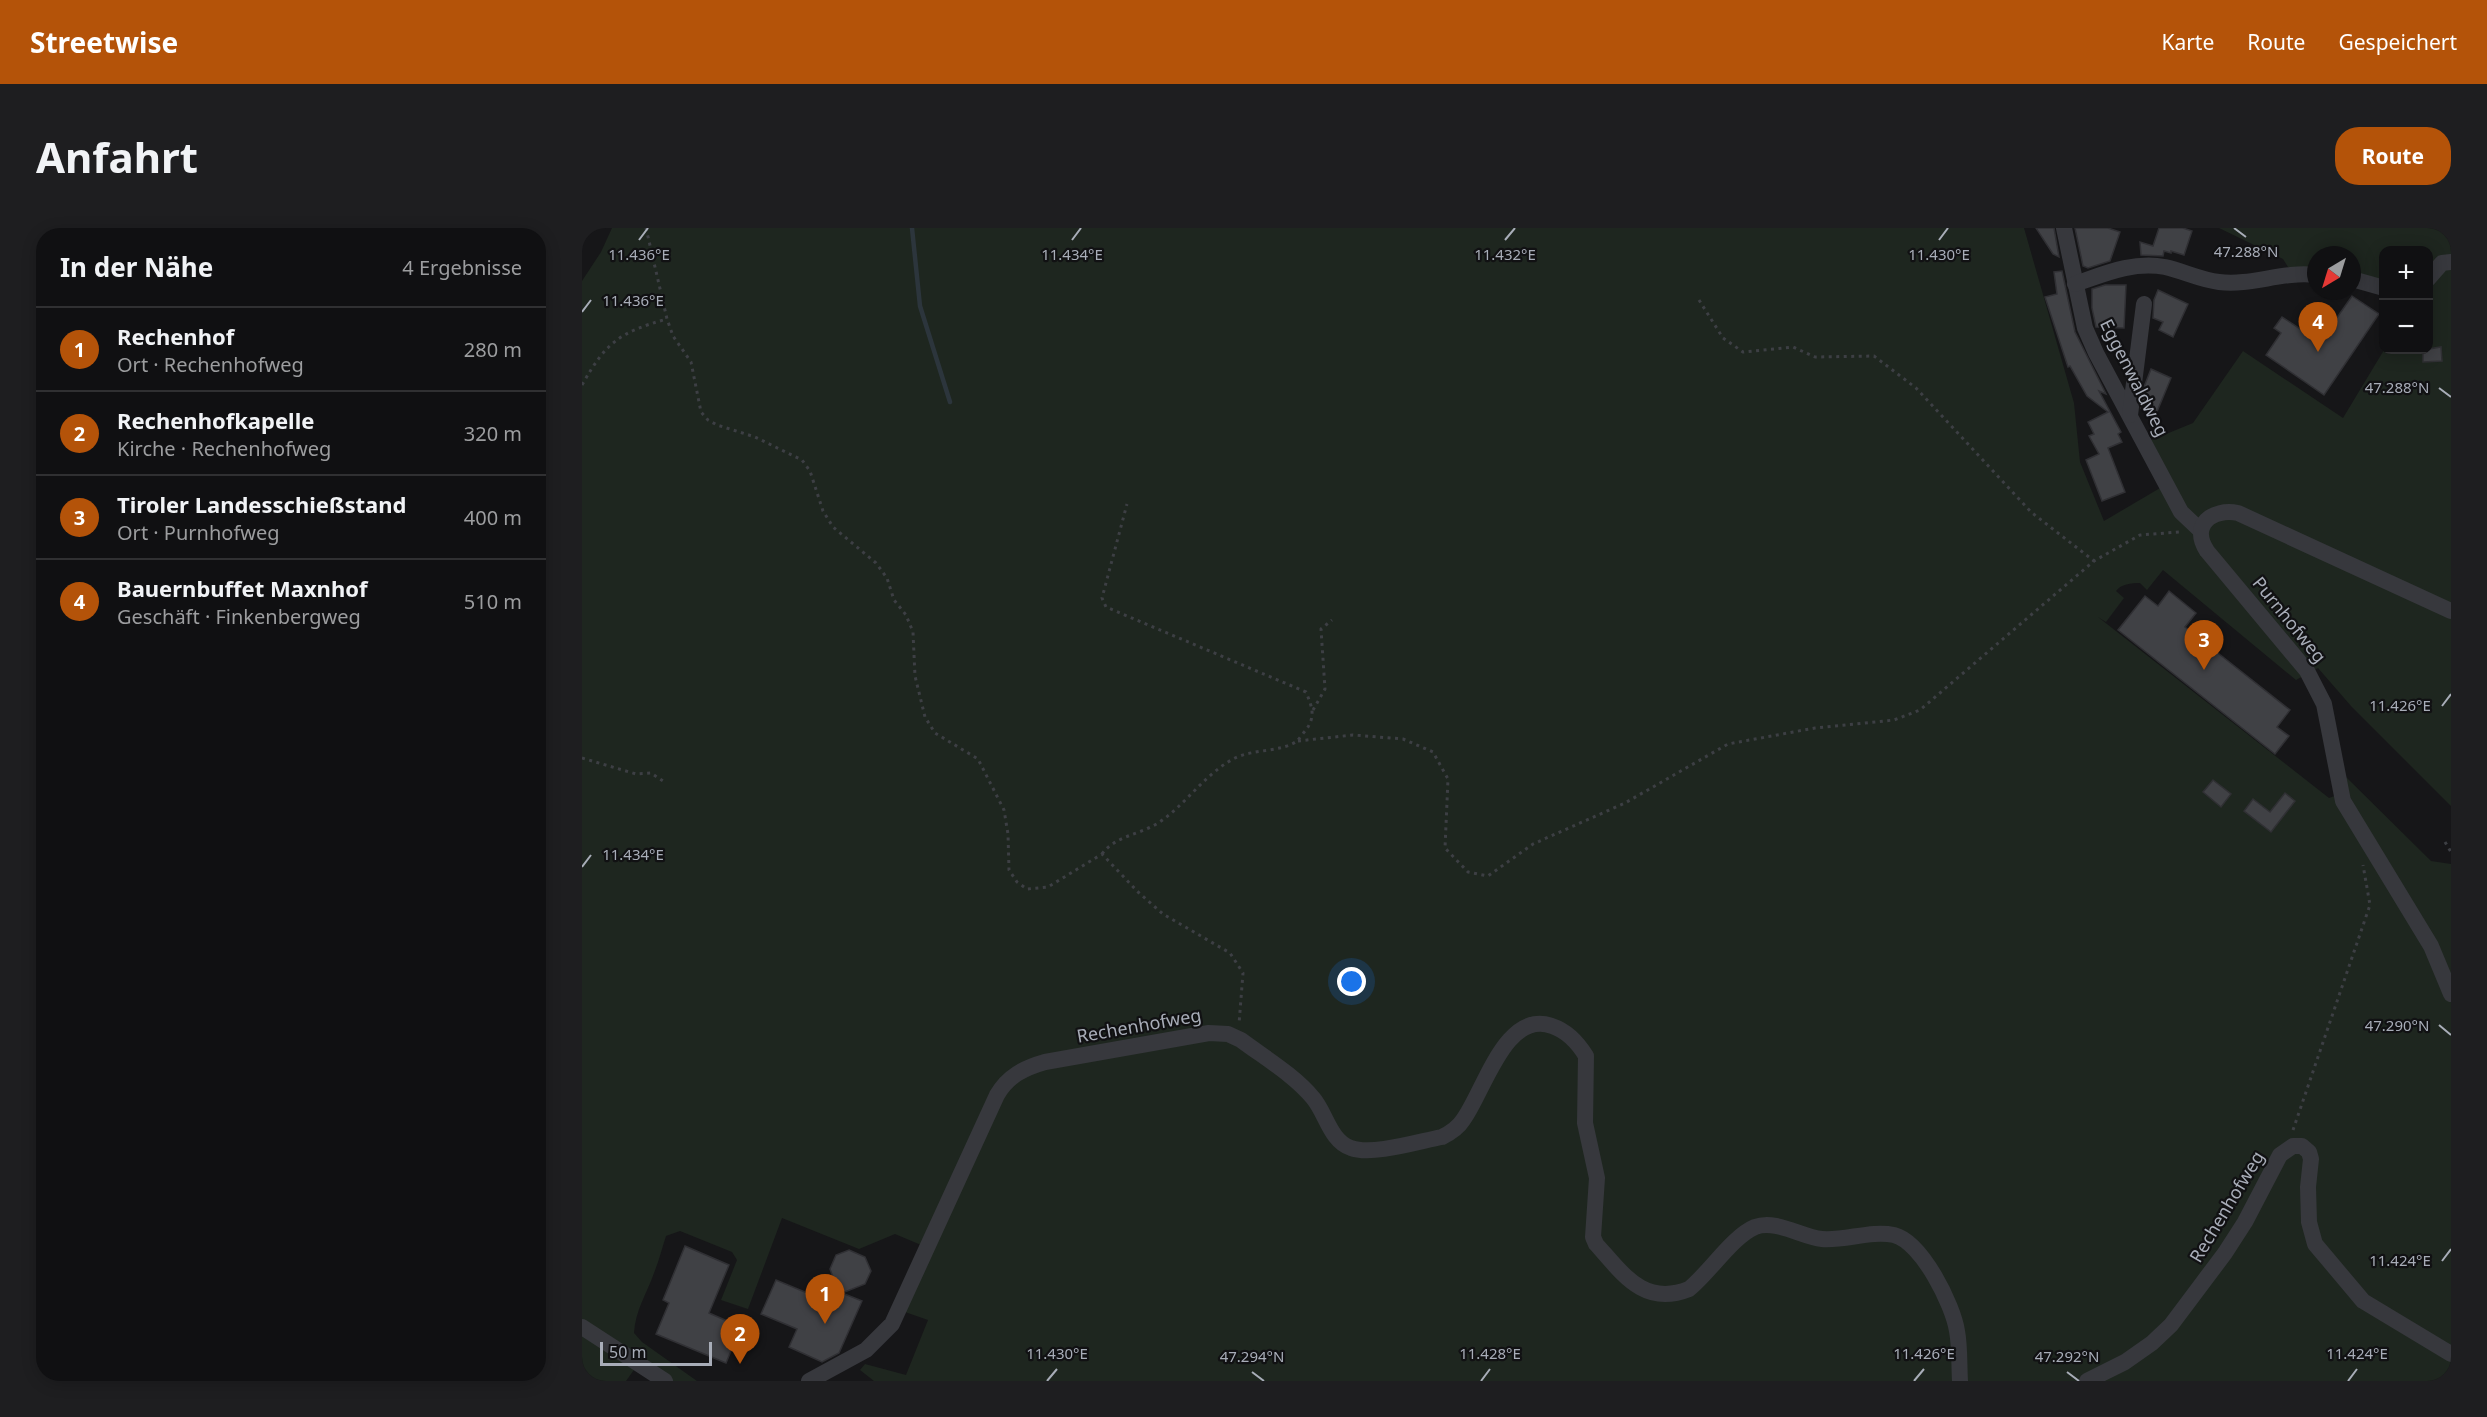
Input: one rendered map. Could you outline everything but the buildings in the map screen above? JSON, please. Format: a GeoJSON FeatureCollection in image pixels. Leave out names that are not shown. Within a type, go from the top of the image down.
{"type":"FeatureCollection","features":[{"type":"Feature","properties":{"kind":"street","name":"Eggenwaldweg"},"geometry":{"type":"LineString","coordinates":[[2064,228],[2085,328],[2181,512],[2200,530]]}},
{"type":"Feature","properties":{"kind":"street"},"geometry":{"type":"LineString","coordinates":[[2433,273],[2442,263],[2451,262]]}},
{"type":"Feature","properties":{"kind":"street"},"geometry":{"type":"LineString","coordinates":[[2075,284],[2128,266],[2163,267],[2219,282],[2249,281],[2295,272],[2307,274]]}},
{"type":"Feature","properties":{"kind":"street"},"geometry":{"type":"LineString","coordinates":[[2361,282],[2379,287]]}},
{"type":"Feature","properties":{"kind":"street"},"geometry":{"type":"LineString","coordinates":[[2130,415],[2144,304]]}},
{"type":"Feature","properties":{"kind":"street"},"geometry":{"type":"LineString","coordinates":[[2200,530],[2204,523],[2215,514],[2225,511],[2238,513],[2451,611]]}},
{"type":"Feature","properties":{"kind":"street","name":"Purnhofweg"},"geometry":{"type":"LineString","coordinates":[[2200,530],[2200,540],[2207,551],[2307,670],[2324,704],[2343,801],[2431,946],[2451,994]]}},
{"type":"Feature","properties":{"kind":"street"},"geometry":{"type":"LineString","coordinates":[[1237,1037],[1306,1091],[1318,1105],[1338,1139],[1350,1148],[1358,1150],[1442,1137],[1450,1133],[1464,1119],[1494,1063],[1512,1037],[1521,1029],[1537,1024],[1556,1027],[1566,1033],[1581,1048],[1588,1062],[1585,1123],[1597,1178],[1593,1237],[1596,1244],[1630,1281],[1647,1291],[1658,1294],[1689,1289],[1741,1236],[1759,1226],[1770,1225],[1824,1239],[1883,1234],[1898,1236],[1918,1253],[1930,1270],[1953,1314],[1958,1336],[1960,1381]]}},
{"type":"Feature","properties":{"kind":"street","name":"Rechenhofweg"},"geometry":{"type":"LineString","coordinates":[[809,1381],[866,1350],[892,1324],[997,1095],[1008,1080],[1023,1070],[1045,1062],[1198,1035],[1220,1033],[1237,1037]]}},
{"type":"Feature","properties":{"kind":"street"},"geometry":{"type":"LineString","coordinates":[[2294,1146],[2302,1146],[2309,1152],[2312,1159],[2308,1187],[2309,1222],[2315,1244],[2363,1302],[2451,1354]]}},
{"type":"Feature","properties":{"kind":"street","name":"Rechenhofweg"},"geometry":{"type":"LineString","coordinates":[[2087,1381],[2125,1362],[2152,1343],[2171,1325],[2230,1245],[2280,1155],[2294,1146]]}},
{"type":"Feature","properties":{"kind":"street"},"geometry":{"type":"LineString","coordinates":[[582,1327],[665,1381]]}},
{"type":"Feature","properties":{"kind":"path"},"geometry":{"type":"LineString","coordinates":[[646,228],[667,319],[673,336],[691,362],[701,412],[708,420],[755,437],[802,460],[810,471],[823,512],[833,527],[876,563],[887,578],[894,600],[906,615],[913,632],[915,676],[925,717],[935,733],[978,759],[994,786],[1005,818],[1009,870],[1017,882],[1027,889],[1047,887],[1102,854],[1110,844],[1143,831],[1162,820],[1218,768],[1236,757],[1256,750],[1286,746],[1298,741],[1353,735],[1403,738],[1433,752],[1448,779],[1445,848],[1468,872],[1488,876],[1533,844],[1625,803],[1728,744],[1815,728],[1894,720],[1920,710],[2094,561],[2140,535],[2200,530]]}},
{"type":"Feature","properties":{"kind":"path"},"geometry":{"type":"LineString","coordinates":[[1699,300],[1724,338],[1743,352],[1793,347],[1815,357],[1874,356],[1916,388],[2031,512],[2094,561]]}},
{"type":"Feature","properties":{"kind":"path"},"geometry":{"type":"LineString","coordinates":[[582,385],[604,350],[621,335],[637,327],[667,319]]}},
{"type":"Feature","properties":{"kind":"path"},"geometry":{"type":"LineString","coordinates":[[1128,504],[1102,598],[1106,607],[1306,692],[1313,710]]}},
{"type":"Feature","properties":{"kind":"path"},"geometry":{"type":"LineString","coordinates":[[1298,741],[1312,721],[1313,710],[1325,689],[1321,629],[1332,620]]}},
{"type":"Feature","properties":{"kind":"path"},"geometry":{"type":"LineString","coordinates":[[582,758],[636,774],[651,773],[666,783]]}},
{"type":"Feature","properties":{"kind":"path"},"geometry":{"type":"LineString","coordinates":[[2445,842],[2451,852]]}},
{"type":"Feature","properties":{"kind":"path"},"geometry":{"type":"LineString","coordinates":[[1102,854],[1138,892],[1163,914],[1230,953],[1243,973],[1237,1037]]}},
{"type":"Feature","properties":{"kind":"path"},"geometry":{"type":"LineString","coordinates":[[2294,1146],[2294,1129],[2370,905],[2361,854]]}},
{"type":"Feature","properties":{"kind":"shaded area"},"geometry":{"type":"Polygon","coordinates":[[[612,228],[2024,228],[2074,403],[2080,462],[2104,521],[2172,481],[2149,441],[2193,423],[2243,351],[2343,418],[2382,354],[2433,354],[2433,280],[2443,269],[2451,270],[2451,806],[2351,706],[2318,668],[2296,680],[2163,570],[2147,590],[2140,583],[2121,587],[2116,591],[2124,598],[2106,622],[2098,617],[2329,798],[2345,792],[2346,777],[2431,861],[2451,864],[2451,1381],[874,1381],[860,1370],[865,1364],[906,1375],[928,1320],[905,1312],[933,1250],[895,1234],[859,1249],[782,1218],[748,1309],[721,1300],[737,1260],[732,1252],[680,1231],[666,1236],[639,1310],[634,1333],[642,1342],[697,1381],[657,1381],[636,1367],[626,1381],[582,1381],[582,281],[601,252],[612,228]]]}},
{"type":"Feature","properties":{"kind":"shaded area"},"geometry":{"type":"Polygon","coordinates":[[[2219,228],[2451,228],[2451,257],[2433,272],[2433,246],[2379,246],[2379,283],[2361,278],[2361,246],[2307,246],[2307,270],[2288,267],[2283,259],[2219,228]]]}},
{"type":"Feature","properties":{"kind":"waterway"},"geometry":{"type":"LineString","coordinates":[[912,228],[920,306],[950,402]]}},
{"type":"Feature","properties":{"kind":"place","name":"Bauernbuffet Maxnhof"},"geometry":{"type":"Point","coordinates":[2318,352]}},
{"type":"Feature","properties":{"kind":"place","name":"Tiroler Landesschießstand"},"geometry":{"type":"Point","coordinates":[2204,670]}},
{"type":"Feature","properties":{"kind":"place","name":"Rechenhof"},"geometry":{"type":"Point","coordinates":[825,1324]}},
{"type":"Feature","properties":{"kind":"place","name":"Rechenhofkapelle"},"geometry":{"type":"Point","coordinates":[740,1364]}}]}
